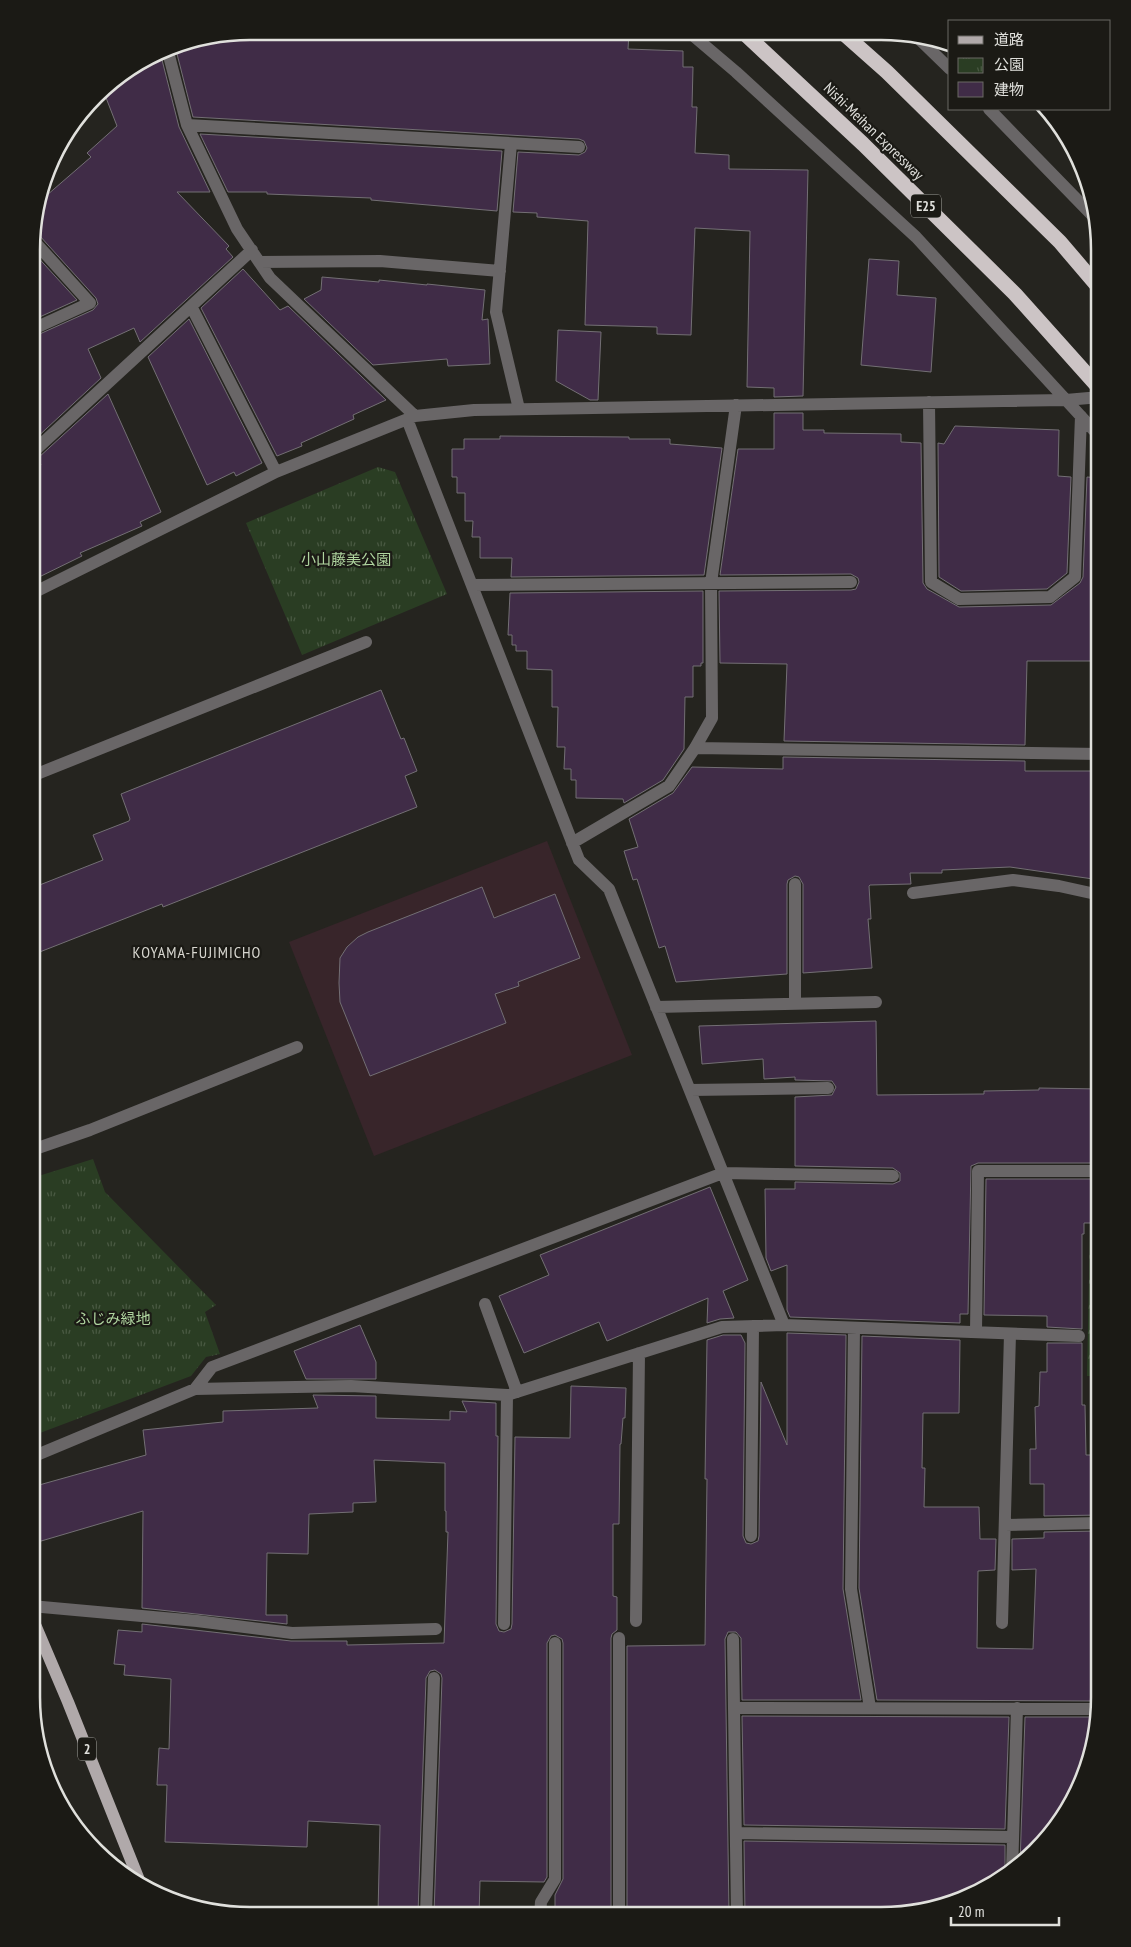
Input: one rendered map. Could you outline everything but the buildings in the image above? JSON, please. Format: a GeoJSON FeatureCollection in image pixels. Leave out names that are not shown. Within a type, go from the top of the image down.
{"type":"FeatureCollection","features":[{"type":"Feature","properties":{"kind":"highway","name":"Nishi-Meihan Expressway"},"geometry":{"type":"LineString","coordinates":[[752,40],[864,144],[1015,294],[1091,379]]}},
{"type":"Feature","properties":{"kind":"highway"},"geometry":{"type":"LineString","coordinates":[[851,40],[887,72],[1053,235],[1091,279]]}},
{"type":"Feature","properties":{"kind":"main road","name":"2"},"geometry":{"type":"LineString","coordinates":[[40,1636],[137,1874]]}},
{"type":"Feature","properties":{"kind":"street"},"geometry":{"type":"LineString","coordinates":[[699,40],[916,237],[1091,428]]}},
{"type":"Feature","properties":{"kind":"street"},"geometry":{"type":"LineString","coordinates":[[925,45],[948,67]]}},
{"type":"Feature","properties":{"kind":"street"},"geometry":{"type":"LineString","coordinates":[[169,56],[187,125],[237,228],[270,278],[411,417],[472,585],[572,843],[579,860],[609,889],[784,1325]]}},
{"type":"Feature","properties":{"kind":"street"},"geometry":{"type":"LineString","coordinates":[[990,110],[1087,208]]}},
{"type":"Feature","properties":{"kind":"street"},"geometry":{"type":"LineString","coordinates":[[187,125],[579,147]]}},
{"type":"Feature","properties":{"kind":"street"},"geometry":{"type":"LineString","coordinates":[[511,144],[496,312],[519,409]]}},
{"type":"Feature","properties":{"kind":"street"},"geometry":{"type":"LineString","coordinates":[[40,248],[90,303],[40,326]]}},
{"type":"Feature","properties":{"kind":"street"},"geometry":{"type":"LineString","coordinates":[[40,446],[252,250]]}},
{"type":"Feature","properties":{"kind":"street"},"geometry":{"type":"LineString","coordinates":[[260,262],[380,261],[500,271]]}},
{"type":"Feature","properties":{"kind":"street"},"geometry":{"type":"LineString","coordinates":[[191,306],[276,472]]}},
{"type":"Feature","properties":{"kind":"street"},"geometry":{"type":"LineString","coordinates":[[40,590],[276,472],[411,417],[474,410],[1066,400],[1091,398]]}},
{"type":"Feature","properties":{"kind":"street"},"geometry":{"type":"LineString","coordinates":[[929,402],[931,582],[959,599],[1050,597],[1075,577],[1080,416]]}},
{"type":"Feature","properties":{"kind":"street"},"geometry":{"type":"LineString","coordinates":[[572,843],[668,786],[695,748],[712,718],[711,583],[736,405]]}},
{"type":"Feature","properties":{"kind":"street"},"geometry":{"type":"LineString","coordinates":[[472,585],[851,582]]}},
{"type":"Feature","properties":{"kind":"street"},"geometry":{"type":"LineString","coordinates":[[40,773],[366,642]]}},
{"type":"Feature","properties":{"kind":"street"},"geometry":{"type":"LineString","coordinates":[[695,748],[1091,754]]}},
{"type":"Feature","properties":{"kind":"street"},"geometry":{"type":"LineString","coordinates":[[913,893],[1013,880],[1059,886],[1091,893]]}},
{"type":"Feature","properties":{"kind":"street"},"geometry":{"type":"LineString","coordinates":[[795,884],[795,1004]]}},
{"type":"Feature","properties":{"kind":"street"},"geometry":{"type":"LineString","coordinates":[[656,1007],[876,1002]]}},
{"type":"Feature","properties":{"kind":"street"},"geometry":{"type":"LineString","coordinates":[[40,1147],[90,1130],[297,1047]]}},
{"type":"Feature","properties":{"kind":"street"},"geometry":{"type":"LineString","coordinates":[[690,1090],[828,1088]]}},
{"type":"Feature","properties":{"kind":"street"},"geometry":{"type":"LineString","coordinates":[[976,1332],[978,1171],[1091,1171]]}},
{"type":"Feature","properties":{"kind":"street"},"geometry":{"type":"LineString","coordinates":[[195,1389],[212,1367],[723,1173],[893,1176]]}},
{"type":"Feature","properties":{"kind":"street"},"geometry":{"type":"LineString","coordinates":[[485,1304],[512,1393],[504,1624]]}},
{"type":"Feature","properties":{"kind":"street"},"geometry":{"type":"LineString","coordinates":[[40,1454],[195,1389],[351,1386],[512,1393],[722,1327],[784,1325],[1079,1336]]}},
{"type":"Feature","properties":{"kind":"street"},"geometry":{"type":"LineString","coordinates":[[751,1536],[753,1326]]}},
{"type":"Feature","properties":{"kind":"street"},"geometry":{"type":"LineString","coordinates":[[854,1328],[851,1589],[870,1708]]}},
{"type":"Feature","properties":{"kind":"street"},"geometry":{"type":"LineString","coordinates":[[1002,1623],[1010,1334]]}},
{"type":"Feature","properties":{"kind":"street"},"geometry":{"type":"LineString","coordinates":[[636,1621],[639,1353]]}},
{"type":"Feature","properties":{"kind":"street"},"geometry":{"type":"LineString","coordinates":[[1005,1525],[1091,1523]]}},
{"type":"Feature","properties":{"kind":"street"},"geometry":{"type":"LineString","coordinates":[[40,1607],[292,1633],[436,1629]]}},
{"type":"Feature","properties":{"kind":"street"},"geometry":{"type":"LineString","coordinates":[[619,1638],[619,1907]]}},
{"type":"Feature","properties":{"kind":"street"},"geometry":{"type":"LineString","coordinates":[[733,1639],[737,1907]]}},
{"type":"Feature","properties":{"kind":"street"},"geometry":{"type":"LineString","coordinates":[[541,1907],[541,1902],[555,1879],[555,1644]]}},
{"type":"Feature","properties":{"kind":"street"},"geometry":{"type":"LineString","coordinates":[[426,1907],[434,1678]]}},
{"type":"Feature","properties":{"kind":"street"},"geometry":{"type":"LineString","coordinates":[[734,1708],[1091,1708]]}},
{"type":"Feature","properties":{"kind":"street"},"geometry":{"type":"LineString","coordinates":[[1012,1861],[1017,1708]]}},
{"type":"Feature","properties":{"kind":"street"},"geometry":{"type":"LineString","coordinates":[[736,1834],[1013,1837]]}},
{"type":"Feature","properties":{"kind":"shaded area"},"geometry":{"type":"Polygon","coordinates":[[[547,841],[632,1055],[374,1156],[289,942],[547,841]]]}},
{"type":"Feature","properties":{"kind":"green space","name":"小山藤美公園"},"geometry":{"type":"Polygon","coordinates":[[[378,467],[395,472],[447,594],[302,655],[246,523],[378,467]]]}},
{"type":"Feature","properties":{"kind":"green space","name":"ふじみ緑地"},"geometry":{"type":"Polygon","coordinates":[[[93,1159],[105,1192],[216,1305],[205,1312],[220,1354],[206,1357],[191,1376],[40,1433],[40,1176],[93,1159]]]}},
{"type":"Feature","properties":{"kind":"green space"},"geometry":{"type":"Polygon","coordinates":[[[1090,1227],[1091,1227],[1091,1376],[1087,1376],[1090,1227]]]}},
{"type":"Feature","properties":{"kind":"district","name":"KOYAMA-FUJIMICHO"},"geometry":{"type":"Point","coordinates":[197,952]}}]}
